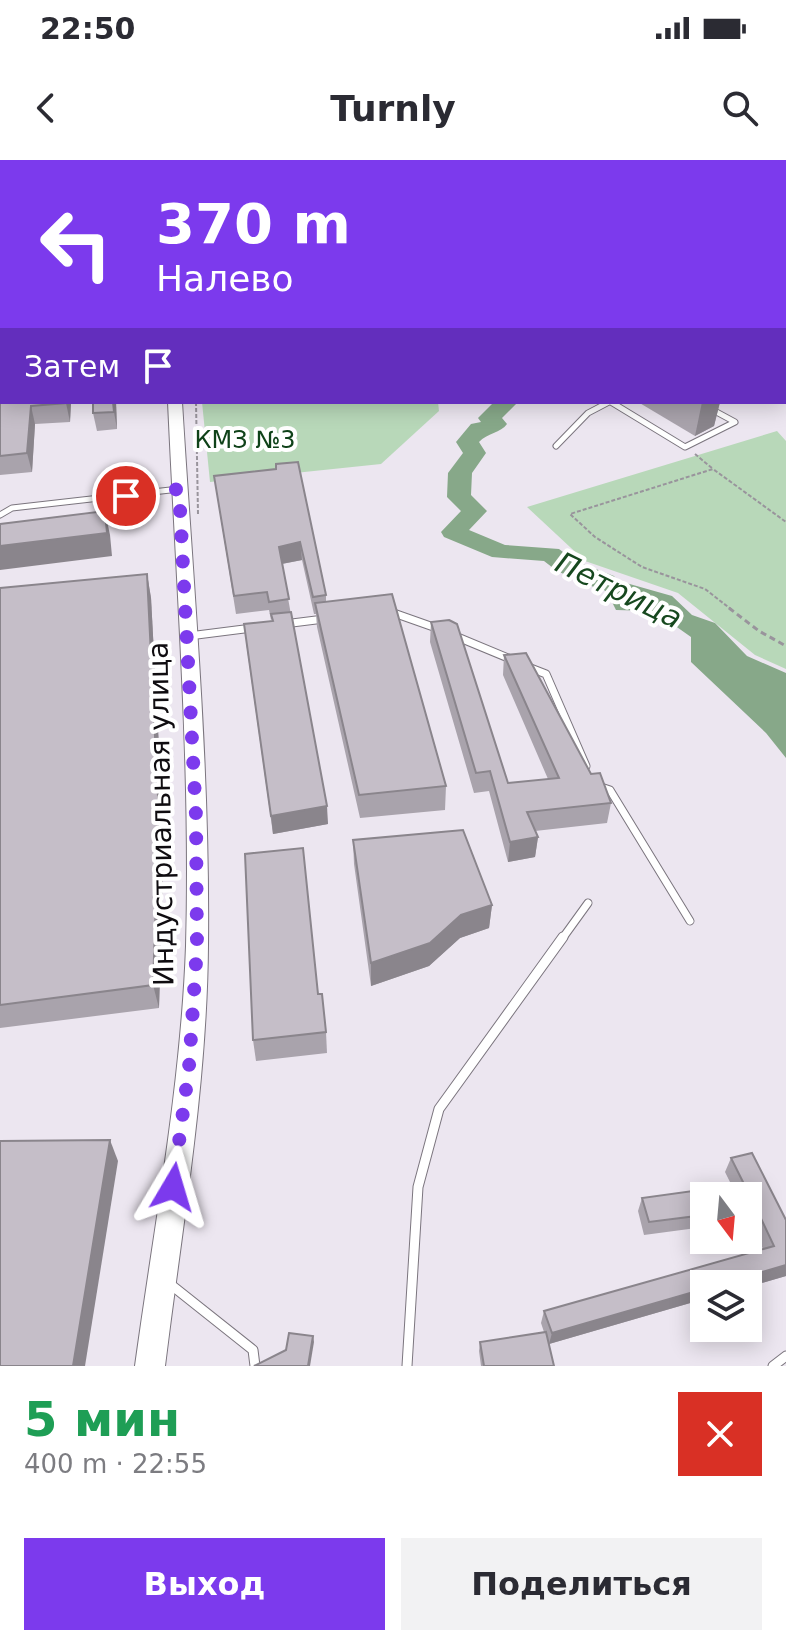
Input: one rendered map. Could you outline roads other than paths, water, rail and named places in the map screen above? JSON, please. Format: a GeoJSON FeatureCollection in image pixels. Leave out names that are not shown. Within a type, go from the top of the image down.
{"type":"FeatureCollection","features":[{"type":"Feature","properties":{"kind":"main road","name":"Индустриальная улица"},"geometry":{"type":"LineString","coordinates":[[150,1366],[189,1067],[197,960],[196,816],[175,404]]}},
{"type":"Feature","properties":{"kind":"lane"},"geometry":{"type":"LineString","coordinates":[[556,446],[588,413],[606,404]]}},
{"type":"Feature","properties":{"kind":"lane"},"geometry":{"type":"LineString","coordinates":[[613,404],[685,447],[735,422],[702,404]]}},
{"type":"Feature","properties":{"kind":"lane"},"geometry":{"type":"LineString","coordinates":[[0,515],[12,508],[179,489]]}},
{"type":"Feature","properties":{"kind":"lane"},"geometry":{"type":"LineString","coordinates":[[380,612],[395,611],[546,674],[588,771]]}},
{"type":"Feature","properties":{"kind":"lane"},"geometry":{"type":"LineString","coordinates":[[276,625],[336,618]]}},
{"type":"Feature","properties":{"kind":"lane"},"geometry":{"type":"LineString","coordinates":[[187,636],[261,627]]}},
{"type":"Feature","properties":{"kind":"lane"},"geometry":{"type":"LineString","coordinates":[[594,785],[610,790],[690,921]]}},
{"type":"Feature","properties":{"kind":"lane"},"geometry":{"type":"LineString","coordinates":[[407,1366],[418,1187],[439,1109],[588,903]]}},
{"type":"Feature","properties":{"kind":"lane"},"geometry":{"type":"LineString","coordinates":[[161,1277],[253,1350],[255,1366]]}},
{"type":"Feature","properties":{"kind":"lane"},"geometry":{"type":"LineString","coordinates":[[773,1366],[786,1356]]}},
{"type":"Feature","properties":{"kind":"water"},"geometry":{"type":"Polygon","coordinates":[[[566,566],[672,596],[692,615],[715,623],[747,656],[786,673],[786,758],[766,733],[691,662],[691,637],[654,611],[616,610],[607,592],[566,566]]]}},
{"type":"Feature","properties":{"kind":"waterway","name":"Петрица"},"geometry":{"type":"LineString","coordinates":[[505,404],[489,418],[496,424],[479,429],[467,442],[475,453],[460,473],[459,497],[475,511],[453,532],[501,552],[550,554],[566,566],[605,582]]}},
{"type":"Feature","properties":{"kind":"park label","name":"КМЗ №3"},"geometry":{"type":"Point","coordinates":[245,440]}}]}
